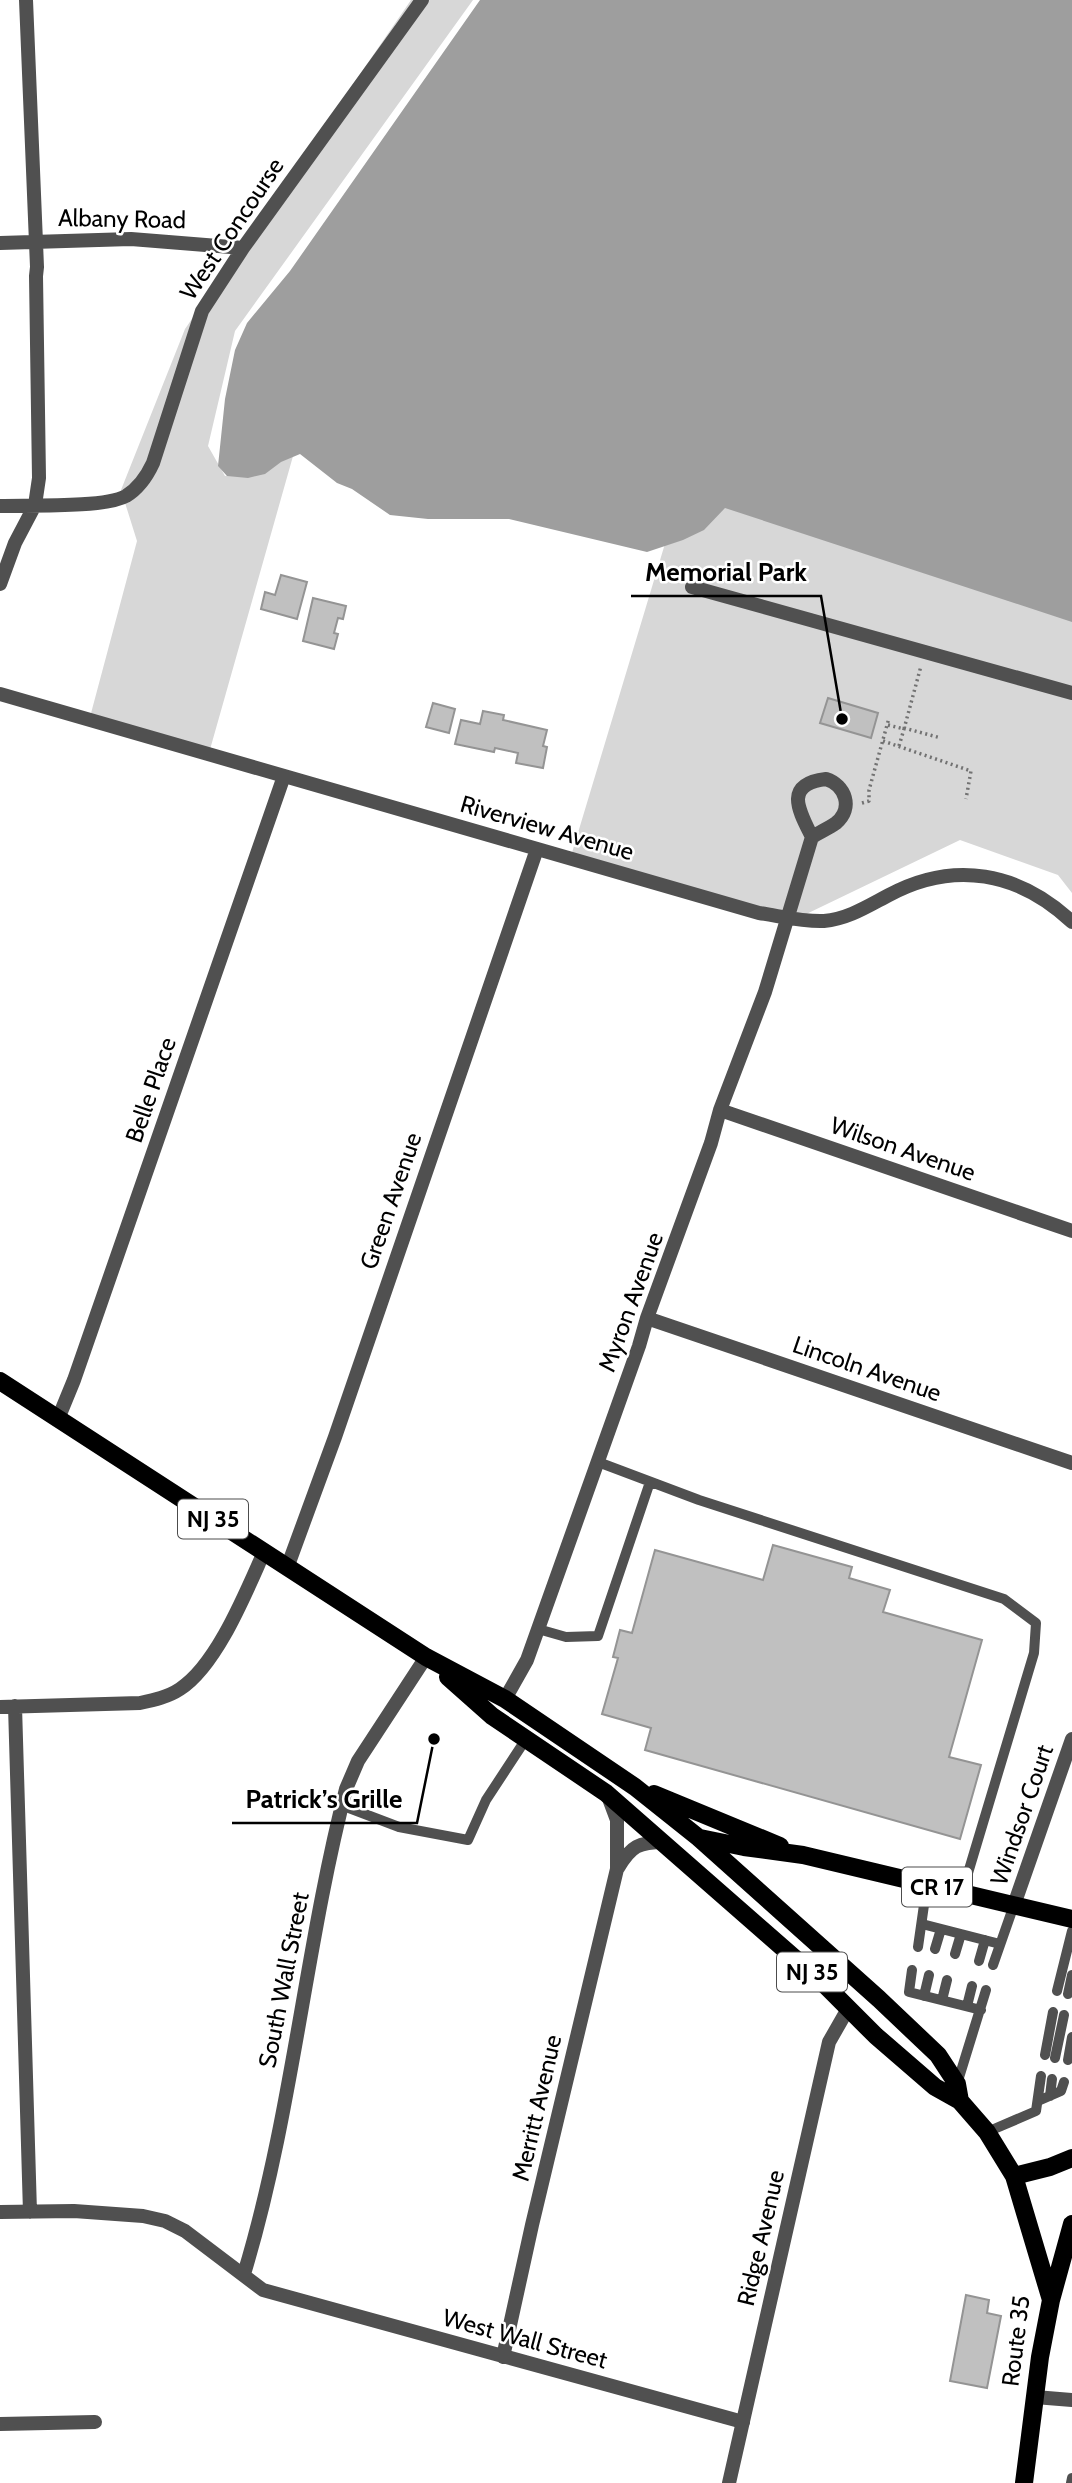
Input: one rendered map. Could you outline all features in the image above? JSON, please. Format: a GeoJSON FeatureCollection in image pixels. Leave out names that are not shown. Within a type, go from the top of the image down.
{"type":"FeatureCollection","features":[{"type":"Feature","properties":{"kind":"main road","name":"NJ 35"},"geometry":{"type":"LineString","coordinates":[[0,1381],[426,1657],[505,1699],[635,1787],[699,1838],[938,2055],[958,2092]]}},
{"type":"Feature","properties":{"kind":"main road","name":"NJ 35"},"geometry":{"type":"LineString","coordinates":[[426,1657],[492,1716],[606,1793],[849,2007],[876,2036],[935,2087],[958,2092]]}},
{"type":"Feature","properties":{"kind":"main road","name":"CR 17"},"geometry":{"type":"LineString","coordinates":[[635,1787],[803,1855]]}},
{"type":"Feature","properties":{"kind":"main road","name":"CR 17"},"geometry":{"type":"LineString","coordinates":[[606,1793],[667,1828],[699,1838],[803,1855],[1072,1919]]}},
{"type":"Feature","properties":{"kind":"main road","name":"Route 35"},"geometry":{"type":"LineString","coordinates":[[958,2092],[1014,2176],[1051,2300],[1040,2357],[1024,2483]]}},
{"type":"Feature","properties":{"kind":"main road"},"geometry":{"type":"LineString","coordinates":[[1014,2176],[1050,2168],[1072,2158]]}},
{"type":"Feature","properties":{"kind":"main road"},"geometry":{"type":"LineString","coordinates":[[1051,2300],[1072,2224]]}},
{"type":"Feature","properties":{"kind":"street"},"geometry":{"type":"LineString","coordinates":[[0,584],[15,542],[35,505],[39,478],[37,267],[26,0]]}},
{"type":"Feature","properties":{"kind":"street","name":"West Concourse"},"geometry":{"type":"LineString","coordinates":[[0,506],[105,502],[127,495],[139,485],[153,463],[202,311],[243,248],[422,0]]}},
{"type":"Feature","properties":{"kind":"street","name":"Albany Road"},"geometry":{"type":"LineString","coordinates":[[0,243],[131,239],[243,248]]}},
{"type":"Feature","properties":{"kind":"street"},"geometry":{"type":"LineString","coordinates":[[692,587],[1072,693]]}},
{"type":"Feature","properties":{"kind":"street","name":"Riverview Avenue"},"geometry":{"type":"LineString","coordinates":[[0,694],[759,913],[824,921],[870,907],[910,886],[940,877],[975,875],[1003,880],[1028,890],[1055,906],[1072,922]]}},
{"type":"Feature","properties":{"kind":"street","name":"Belle Place"},"geometry":{"type":"LineString","coordinates":[[58,1419],[74,1380],[284,776]]}},
{"type":"Feature","properties":{"kind":"street"},"geometry":{"type":"LineString","coordinates":[[826,779],[834,782],[845,796],[846,806],[837,822],[812,837],[797,807],[798,795],[802,788],[812,781],[826,779]]}},
{"type":"Feature","properties":{"kind":"street","name":"Myron Avenue"},"geometry":{"type":"LineString","coordinates":[[505,1699],[527,1660],[598,1462],[711,1143],[720,1110],[765,992],[812,837]]}},
{"type":"Feature","properties":{"kind":"street","name":"Green Avenue"},"geometry":{"type":"LineString","coordinates":[[288,1568],[537,849]]}},
{"type":"Feature","properties":{"kind":"street","name":"Wilson Avenue"},"geometry":{"type":"LineString","coordinates":[[720,1110],[1072,1231]]}},
{"type":"Feature","properties":{"kind":"street","name":"Lincoln Avenue"},"geometry":{"type":"LineString","coordinates":[[647,1318],[1072,1463]]}},
{"type":"Feature","properties":{"kind":"street"},"geometry":{"type":"LineString","coordinates":[[0,1707],[140,1703],[159,1699],[179,1690],[199,1672],[219,1642],[233,1619],[264,1552]]}},
{"type":"Feature","properties":{"kind":"street","name":"South Wall Street"},"geometry":{"type":"LineString","coordinates":[[244,2274],[270,2169],[345,1789],[358,1761],[426,1657]]}},
{"type":"Feature","properties":{"kind":"street"},"geometry":{"type":"LineString","coordinates":[[15,1706],[30,2212]]}},
{"type":"Feature","properties":{"kind":"street","name":"Windsor Court"},"geometry":{"type":"LineString","coordinates":[[1014,1905],[1072,1739]]}},
{"type":"Feature","properties":{"kind":"street","name":"Merritt Avenue"},"geometry":{"type":"LineString","coordinates":[[503,2357],[617,1869],[617,1820],[606,1793]]}},
{"type":"Feature","properties":{"kind":"street","name":"Merritt Avenue"},"geometry":{"type":"LineString","coordinates":[[617,1869],[627,1853],[639,1844],[664,1842]]}},
{"type":"Feature","properties":{"kind":"street","name":"Ridge Avenue"},"geometry":{"type":"LineString","coordinates":[[729,2483],[829,2042],[849,2007]]}},
{"type":"Feature","properties":{"kind":"street"},"geometry":{"type":"LineString","coordinates":[[0,2212],[74,2211],[143,2216],[164,2221],[185,2231],[244,2274]]}},
{"type":"Feature","properties":{"kind":"street","name":"West Wall Street"},"geometry":{"type":"LineString","coordinates":[[244,2274],[263,2290],[743,2422]]}},
{"type":"Feature","properties":{"kind":"street"},"geometry":{"type":"LineString","coordinates":[[1035,2397],[1072,2400]]}},
{"type":"Feature","properties":{"kind":"street"},"geometry":{"type":"LineString","coordinates":[[0,2424],[95,2421]]}},
{"type":"Feature","properties":{"kind":"lane"},"geometry":{"type":"LineString","coordinates":[[598,1462],[890,1563],[1004,1599],[1036,1623],[1034,1653],[962,1893]]}},
{"type":"Feature","properties":{"kind":"lane"},"geometry":{"type":"LineString","coordinates":[[538,1629],[566,1637],[598,1636],[650,1482]]}},
{"type":"Feature","properties":{"kind":"lane"},"geometry":{"type":"LineString","coordinates":[[341,1805],[399,1827],[468,1840],[486,1800],[526,1739]]}},
{"type":"Feature","properties":{"kind":"lane"},"geometry":{"type":"LineString","coordinates":[[918,1947],[926,1884]]}},
{"type":"Feature","properties":{"kind":"lane"},"geometry":{"type":"LineString","coordinates":[[993,1965],[1014,1905]]}},
{"type":"Feature","properties":{"kind":"lane"},"geometry":{"type":"LineString","coordinates":[[922,1924],[1000,1944]]}},
{"type":"Feature","properties":{"kind":"lane"},"geometry":{"type":"LineString","coordinates":[[935,1949],[941,1929]]}},
{"type":"Feature","properties":{"kind":"lane"},"geometry":{"type":"LineString","coordinates":[[1065,1959],[1072,1975],[1062,1992],[1065,1959],[1072,1931]]}},
{"type":"Feature","properties":{"kind":"lane"},"geometry":{"type":"LineString","coordinates":[[955,1954],[961,1934]]}},
{"type":"Feature","properties":{"kind":"lane"},"geometry":{"type":"LineString","coordinates":[[979,1961],[985,1940]]}},
{"type":"Feature","properties":{"kind":"lane"},"geometry":{"type":"LineString","coordinates":[[889,2009],[909,1992],[912,1970]]}},
{"type":"Feature","properties":{"kind":"lane"},"geometry":{"type":"LineString","coordinates":[[925,1996],[929,1975]]}},
{"type":"Feature","properties":{"kind":"lane"},"geometry":{"type":"LineString","coordinates":[[942,2000],[947,1980]]}},
{"type":"Feature","properties":{"kind":"lane"},"geometry":{"type":"LineString","coordinates":[[967,2006],[972,1986]]}},
{"type":"Feature","properties":{"kind":"lane"},"geometry":{"type":"LineString","coordinates":[[958,2092],[986,1990]]}},
{"type":"Feature","properties":{"kind":"lane"},"geometry":{"type":"LineString","coordinates":[[909,1992],[981,2010]]}},
{"type":"Feature","properties":{"kind":"lane"},"geometry":{"type":"LineString","coordinates":[[1050,2057],[1058,2013]]}},
{"type":"Feature","properties":{"kind":"lane"},"geometry":{"type":"LineString","coordinates":[[1054,2035],[1072,2038],[1068,2060]]}},
{"type":"Feature","properties":{"kind":"lane"},"geometry":{"type":"LineString","coordinates":[[987,2132],[1036,2111],[1047,2077],[1050,2096]]}},
{"type":"Feature","properties":{"kind":"lane"},"geometry":{"type":"LineString","coordinates":[[1038,2101],[1061,2091],[1064,2082]]}},
{"type":"Feature","properties":{"kind":"path"},"geometry":{"type":"LineString","coordinates":[[899,746],[925,651]]}},
{"type":"Feature","properties":{"kind":"path"},"geometry":{"type":"LineString","coordinates":[[846,806],[869,801],[869,790],[889,718]]}},
{"type":"Feature","properties":{"kind":"path"},"geometry":{"type":"LineString","coordinates":[[888,725],[942,738]]}},
{"type":"Feature","properties":{"kind":"path"},"geometry":{"type":"LineString","coordinates":[[883,741],[971,771],[966,799]]}},
{"type":"Feature","properties":{"kind":"shaded area"},"geometry":{"type":"Polygon","coordinates":[[[411,0],[473,0],[235,331],[208,446],[225,476],[266,469],[297,442],[209,753],[90,717],[137,541],[121,490],[185,329],[411,0]]]}},
{"type":"Feature","properties":{"kind":"shaded area"},"geometry":{"type":"Polygon","coordinates":[[[480,0],[1072,0],[1072,622],[725,508],[704,530],[647,552],[509,519],[428,519],[390,515],[352,489],[337,483],[300,454],[281,462],[265,474],[248,478],[227,476],[218,466],[225,399],[235,350],[247,323],[290,271],[480,0]]]}},
{"type":"Feature","properties":{"kind":"shaded area"},"geometry":{"type":"Polygon","coordinates":[[[725,489],[1072,598],[1072,893],[1058,875],[960,840],[798,918],[571,856],[667,537],[725,489]]]}},
{"type":"Feature","properties":{"kind":"building"},"geometry":{"type":"Polygon","coordinates":[[[281,575],[307,582],[297,619],[261,609],[265,592],[275,595],[281,575]]]}},
{"type":"Feature","properties":{"kind":"building"},"geometry":{"type":"Polygon","coordinates":[[[313,598],[346,606],[343,619],[338,618],[334,649],[303,641],[313,598]]]}},
{"type":"Feature","properties":{"kind":"building"},"geometry":{"type":"Polygon","coordinates":[[[828,698],[878,713],[871,738],[820,723],[828,698]]]}},
{"type":"Feature","properties":{"kind":"building"},"geometry":{"type":"Polygon","coordinates":[[[433,703],[455,709],[449,733],[426,727],[433,703]]]}},
{"type":"Feature","properties":{"kind":"building"},"geometry":{"type":"Polygon","coordinates":[[[483,711],[504,715],[503,720],[547,730],[543,746],[547,747],[543,768],[516,763],[518,753],[495,748],[494,752],[455,744],[461,720],[480,724],[483,711]]]}},
{"type":"Feature","properties":{"kind":"building"},"geometry":{"type":"Polygon","coordinates":[[[773,1545],[852,1567],[849,1578],[890,1590],[883,1612],[982,1640],[949,1757],[981,1765],[960,1839],[645,1750],[651,1728],[602,1714],[618,1658],[613,1657],[620,1630],[632,1633],[655,1550],[763,1580],[773,1545]]]}},
{"type":"Feature","properties":{"kind":"building"},"geometry":{"type":"Polygon","coordinates":[[[966,2295],[989,2300],[987,2313],[1001,2316],[987,2388],[950,2381],[966,2295]]]}},
{"type":"Feature","properties":{"kind":"place","name":"Memorial Park"},"geometry":{"type":"Point","coordinates":[842,719]}},
{"type":"Feature","properties":{"kind":"place","name":"Patrick’s Grille"},"geometry":{"type":"Point","coordinates":[434,1739]}}]}
